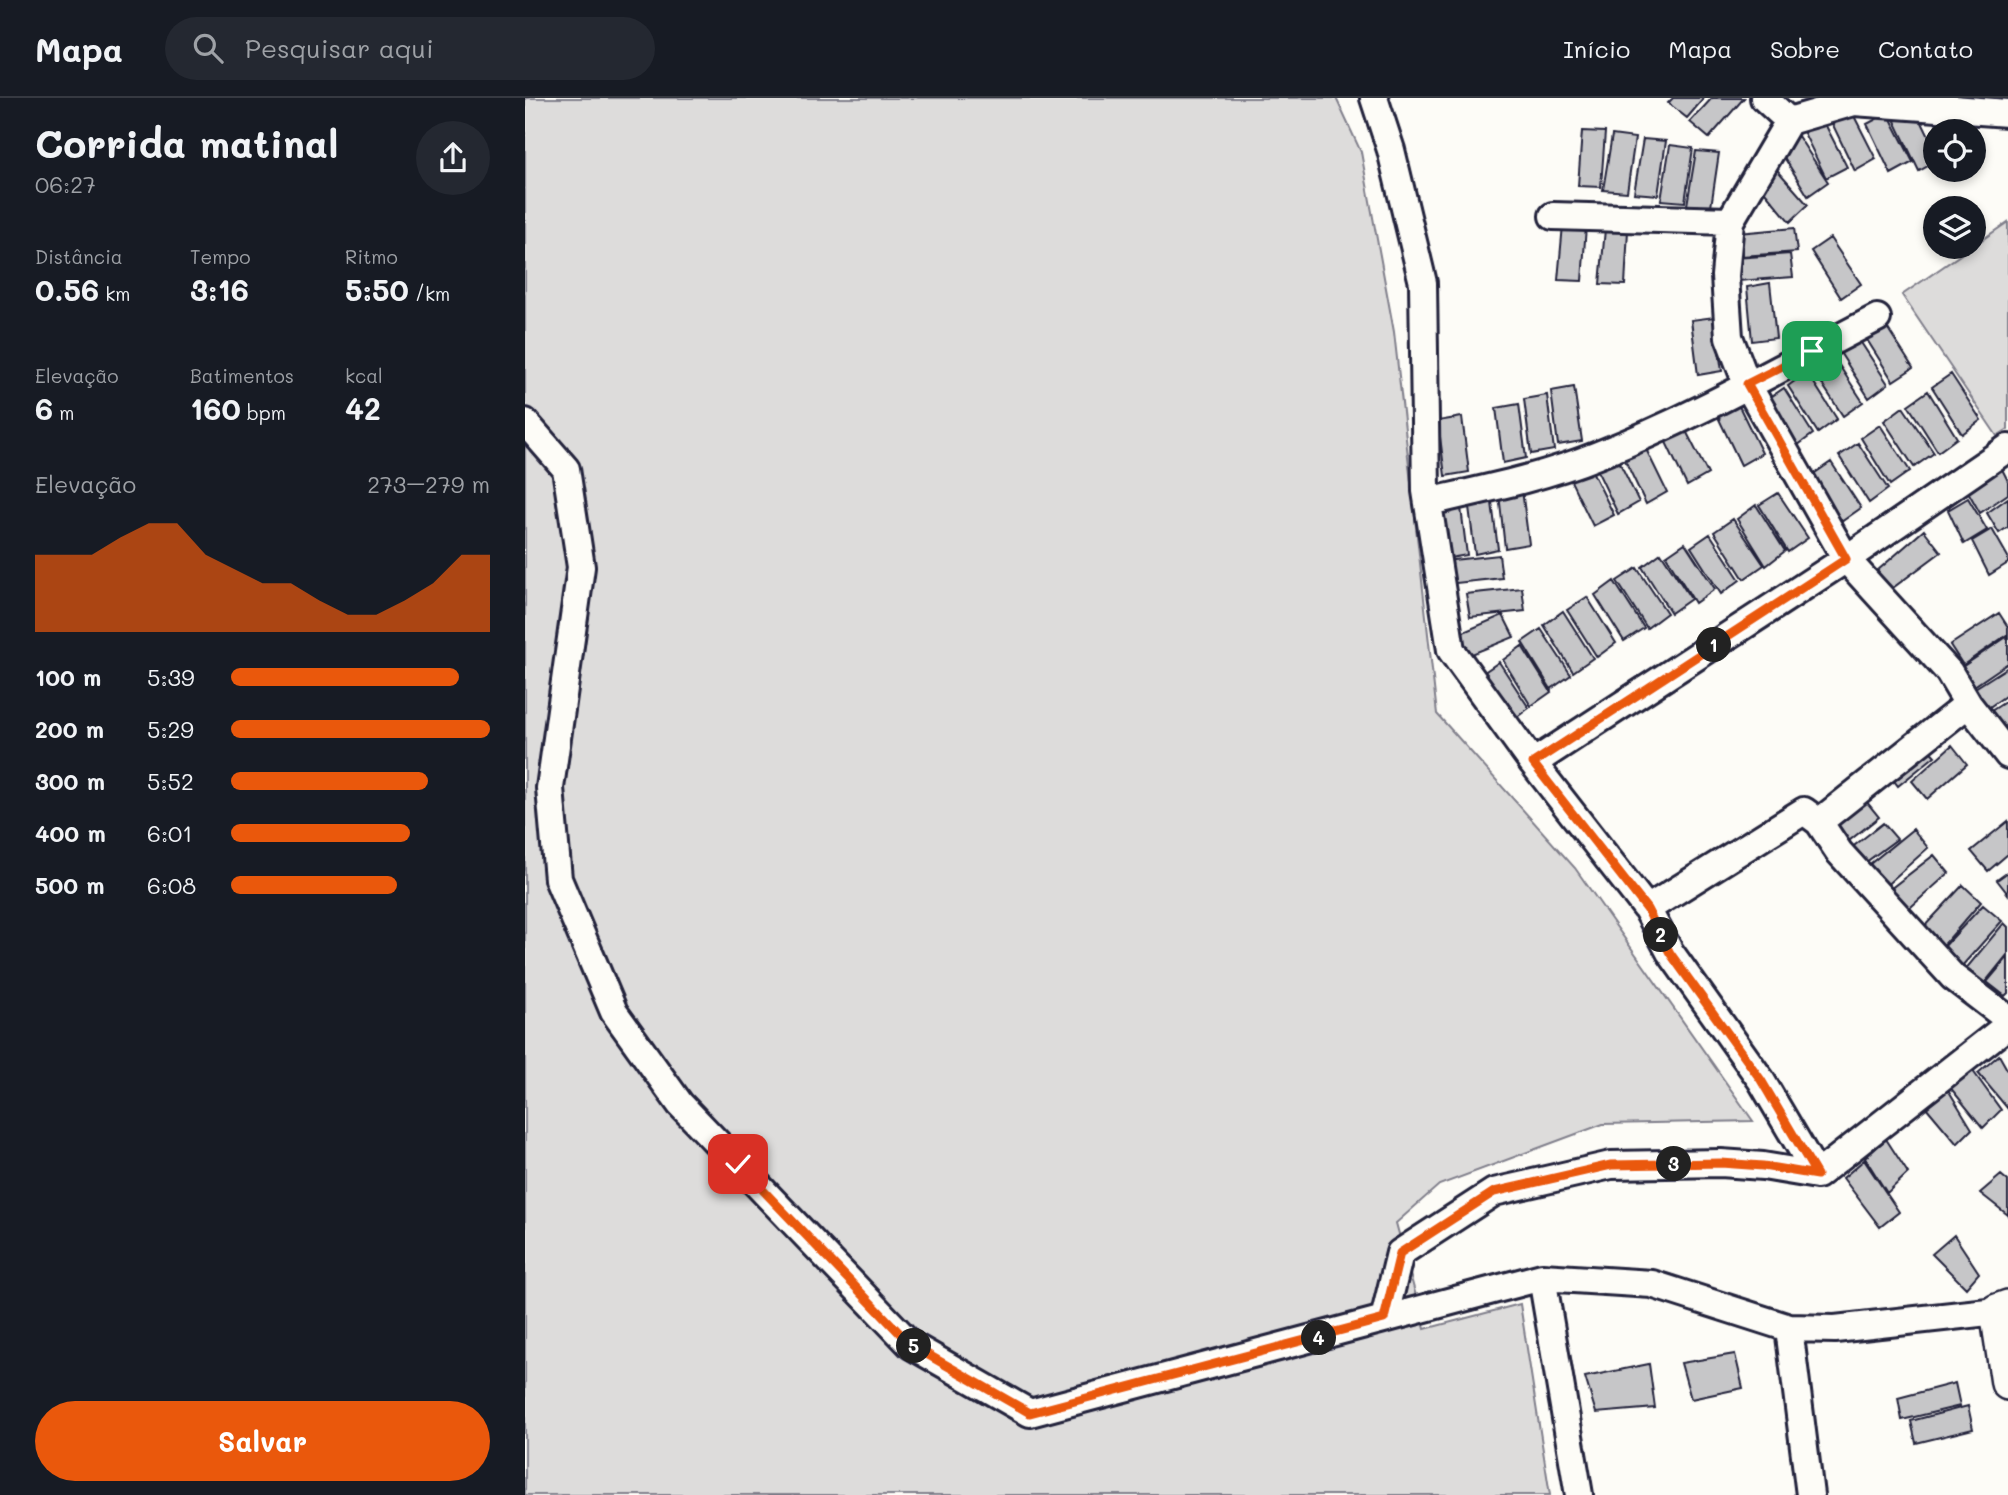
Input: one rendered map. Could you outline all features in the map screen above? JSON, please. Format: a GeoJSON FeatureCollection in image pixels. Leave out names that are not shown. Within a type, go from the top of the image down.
{"type":"FeatureCollection","features":[{"type":"Feature","properties":{"kind":"street"},"geometry":{"type":"LineString","coordinates":[[1374,98],[1391,150],[1423,283],[1428,502],[1451,650],[1533,763],[1647,909],[1670,953],[1761,1080],[1817,1175]]}},
{"type":"Feature","properties":{"kind":"street"},"geometry":{"type":"LineString","coordinates":[[1764,98],[1789,121]]}},
{"type":"Feature","properties":{"kind":"street"},"geometry":{"type":"LineString","coordinates":[[2008,113],[1854,102],[1789,121],[1730,221],[1725,276],[1730,337],[1747,384],[1846,559],[1949,672],[1968,704],[2008,755]]}},
{"type":"Feature","properties":{"kind":"street"},"geometry":{"type":"LineString","coordinates":[[1553,216],[1730,221]]}},
{"type":"Feature","properties":{"kind":"street"},"geometry":{"type":"LineString","coordinates":[[1428,502],[1514,482],[1597,455],[1747,384],[1877,318]]}},
{"type":"Feature","properties":{"kind":"street"},"geometry":{"type":"LineString","coordinates":[[525,422],[566,469],[580,566],[550,788],[558,879],[614,1012],[680,1104],[911,1345],[1030,1413],[1542,1277],[1652,1284],[1789,1328],[1835,1329],[2003,1309],[2008,1383]]}},
{"type":"Feature","properties":{"kind":"street"},"geometry":{"type":"LineString","coordinates":[[1533,763],[1846,559],[2008,448]]}},
{"type":"Feature","properties":{"kind":"street"},"geometry":{"type":"LineString","coordinates":[[1819,822],[1968,704]]}},
{"type":"Feature","properties":{"kind":"street"},"geometry":{"type":"LineString","coordinates":[[1647,909],[1804,811],[1819,822],[1839,852],[1953,977],[2008,1019]]}},
{"type":"Feature","properties":{"kind":"street"},"geometry":{"type":"LineString","coordinates":[[1384,1319],[1400,1253],[1494,1192],[1611,1165],[1731,1164],[1817,1175],[2008,1025]]}},
{"type":"Feature","properties":{"kind":"street"},"geometry":{"type":"LineString","coordinates":[[1542,1277],[1579,1495]]}},
{"type":"Feature","properties":{"kind":"street"},"geometry":{"type":"LineString","coordinates":[[1789,1328],[1810,1495]]}},
{"type":"Feature","properties":{"kind":"shaded area"},"geometry":{"type":"Polygon","coordinates":[[[525,98],[1336,98],[1361,152],[1394,332],[1437,714],[1575,868],[1753,1121],[1603,1124],[1439,1185],[1396,1223],[1425,1329],[1520,1304],[1550,1495],[525,1495],[525,98]]]}},
{"type":"Feature","properties":{"kind":"shaded area"},"geometry":{"type":"Polygon","coordinates":[[[2008,222],[2008,429],[1997,436],[1902,295],[1954,259],[1986,259],[1986,237],[2008,222]]]}},
{"type":"Feature","properties":{"kind":"building"},"geometry":{"type":"Polygon","coordinates":[[[1673,98],[1704,98],[1687,118],[1668,103],[1673,98]]]}},
{"type":"Feature","properties":{"kind":"building"},"geometry":{"type":"Polygon","coordinates":[[[1712,98],[1744,98],[1709,138],[1690,122],[1712,98]]]}},
{"type":"Feature","properties":{"kind":"building"},"geometry":{"type":"Polygon","coordinates":[[[1851,110],[1876,159],[1855,171],[1831,121],[1851,110]]]}},
{"type":"Feature","properties":{"kind":"building"},"geometry":{"type":"Polygon","coordinates":[[[1916,110],[1923,124],[1923,169],[1919,171],[1895,121],[1916,110]]]}},
{"type":"Feature","properties":{"kind":"building"},"geometry":{"type":"Polygon","coordinates":[[[1888,113],[1913,162],[1891,174],[1867,124],[1888,113]]]}},
{"type":"Feature","properties":{"kind":"building"},"geometry":{"type":"Polygon","coordinates":[[[1822,118],[1847,167],[1826,178],[1802,129],[1822,118]]]}},
{"type":"Feature","properties":{"kind":"building"},"geometry":{"type":"Polygon","coordinates":[[[1582,131],[1605,132],[1601,187],[1578,186],[1582,131]]]}},
{"type":"Feature","properties":{"kind":"building"},"geometry":{"type":"Polygon","coordinates":[[[1612,135],[1635,138],[1627,192],[1603,190],[1612,135]]]}},
{"type":"Feature","properties":{"kind":"building"},"geometry":{"type":"Polygon","coordinates":[[[1798,136],[1828,182],[1808,196],[1779,149],[1798,136]]]}},
{"type":"Feature","properties":{"kind":"building"},"geometry":{"type":"Polygon","coordinates":[[[1643,139],[1666,141],[1658,195],[1634,193],[1643,139]]]}},
{"type":"Feature","properties":{"kind":"building"},"geometry":{"type":"Polygon","coordinates":[[[1670,145],[1693,148],[1685,202],[1661,200],[1670,145]]]}},
{"type":"Feature","properties":{"kind":"building"},"geometry":{"type":"Polygon","coordinates":[[[1696,151],[1719,153],[1711,207],[1687,205],[1696,151]]]}},
{"type":"Feature","properties":{"kind":"building"},"geometry":{"type":"Polygon","coordinates":[[[1772,164],[1808,205],[1790,222],[1755,180],[1772,164]]]}},
{"type":"Feature","properties":{"kind":"building"},"geometry":{"type":"Polygon","coordinates":[[[1563,225],[1586,226],[1582,281],[1558,280],[1563,225]]]}},
{"type":"Feature","properties":{"kind":"building"},"geometry":{"type":"Polygon","coordinates":[[[1794,228],[1797,252],[1741,256],[1738,233],[1794,228]]]}},
{"type":"Feature","properties":{"kind":"building"},"geometry":{"type":"Polygon","coordinates":[[[1605,229],[1628,230],[1625,285],[1600,284],[1605,229]]]}},
{"type":"Feature","properties":{"kind":"building"},"geometry":{"type":"Polygon","coordinates":[[[1830,238],[1861,284],[1841,298],[1811,251],[1830,238]]]}},
{"type":"Feature","properties":{"kind":"building"},"geometry":{"type":"Polygon","coordinates":[[[1790,254],[1793,277],[1738,281],[1735,258],[1790,254]]]}},
{"type":"Feature","properties":{"kind":"building"},"geometry":{"type":"Polygon","coordinates":[[[1770,283],[1776,338],[1752,341],[1747,287],[1770,283]]]}},
{"type":"Feature","properties":{"kind":"building"},"geometry":{"type":"Polygon","coordinates":[[[1714,317],[1722,371],[1698,375],[1691,320],[1714,317]]]}},
{"type":"Feature","properties":{"kind":"building"},"geometry":{"type":"Polygon","coordinates":[[[1883,321],[1913,368],[1893,381],[1864,335],[1883,321]]]}},
{"type":"Feature","properties":{"kind":"building"},"geometry":{"type":"Polygon","coordinates":[[[1858,338],[1888,384],[1869,398],[1839,351],[1858,338]]]}},
{"type":"Feature","properties":{"kind":"building"},"geometry":{"type":"Polygon","coordinates":[[[1833,356],[1863,402],[1843,416],[1813,370],[1833,356]]]}},
{"type":"Feature","properties":{"kind":"building"},"geometry":{"type":"Polygon","coordinates":[[[1807,372],[1837,419],[1818,433],[1788,386],[1807,372]]]}},
{"type":"Feature","properties":{"kind":"building"},"geometry":{"type":"Polygon","coordinates":[[[1951,374],[1981,420],[1962,434],[1932,387],[1951,374]]]}},
{"type":"Feature","properties":{"kind":"building"},"geometry":{"type":"Polygon","coordinates":[[[1574,387],[1582,441],[1558,445],[1551,391],[1574,387]]]}},
{"type":"Feature","properties":{"kind":"building"},"geometry":{"type":"Polygon","coordinates":[[[1784,388],[1813,434],[1794,448],[1765,401],[1784,388]]]}},
{"type":"Feature","properties":{"kind":"building"},"geometry":{"type":"Polygon","coordinates":[[[1928,391],[1957,438],[1938,452],[1908,405],[1928,391]]]}},
{"type":"Feature","properties":{"kind":"building"},"geometry":{"type":"Polygon","coordinates":[[[1547,395],[1554,450],[1531,454],[1524,399],[1547,395]]]}},
{"type":"Feature","properties":{"kind":"building"},"geometry":{"type":"Polygon","coordinates":[[[1519,404],[1526,458],[1503,463],[1496,408],[1519,404]]]}},
{"type":"Feature","properties":{"kind":"building"},"geometry":{"type":"Polygon","coordinates":[[[1738,404],[1762,453],[1741,465],[1717,415],[1738,404]]]}},
{"type":"Feature","properties":{"kind":"building"},"geometry":{"type":"Polygon","coordinates":[[[1903,407],[1934,453],[1914,467],[1884,421],[1903,407]]]}},
{"type":"Feature","properties":{"kind":"building"},"geometry":{"type":"Polygon","coordinates":[[[1462,417],[1469,472],[1445,476],[1438,421],[1462,417]]]}},
{"type":"Feature","properties":{"kind":"building"},"geometry":{"type":"Polygon","coordinates":[[[1683,425],[1708,474],[1687,486],[1663,436],[1683,425]]]}},
{"type":"Feature","properties":{"kind":"building"},"geometry":{"type":"Polygon","coordinates":[[[1880,425],[1910,471],[1890,485],[1861,438],[1880,425]]]}},
{"type":"Feature","properties":{"kind":"building"},"geometry":{"type":"Polygon","coordinates":[[[1643,443],[1667,492],[1646,504],[1622,454],[1643,443]]]}},
{"type":"Feature","properties":{"kind":"building"},"geometry":{"type":"Polygon","coordinates":[[[1858,443],[1888,489],[1869,503],[1839,456],[1858,443]]]}},
{"type":"Feature","properties":{"kind":"building"},"geometry":{"type":"Polygon","coordinates":[[[1615,453],[1639,502],[1618,514],[1594,464],[1615,453]]]}},
{"type":"Feature","properties":{"kind":"building"},"geometry":{"type":"Polygon","coordinates":[[[1831,462],[1861,508],[1841,522],[1812,475],[1831,462]]]}},
{"type":"Feature","properties":{"kind":"building"},"geometry":{"type":"Polygon","coordinates":[[[1589,465],[1614,515],[1593,526],[1569,477],[1589,465]]]}},
{"type":"Feature","properties":{"kind":"building"},"geometry":{"type":"Polygon","coordinates":[[[2001,467],[2008,481],[2008,494],[1980,513],[1966,488],[2001,467]]]}},
{"type":"Feature","properties":{"kind":"building"},"geometry":{"type":"Polygon","coordinates":[[[1522,490],[1529,544],[1505,548],[1499,494],[1522,490]]]}},
{"type":"Feature","properties":{"kind":"building"},"geometry":{"type":"Polygon","coordinates":[[[1778,493],[1808,538],[1788,552],[1759,505],[1778,493]]]}},
{"type":"Feature","properties":{"kind":"building"},"geometry":{"type":"Polygon","coordinates":[[[1491,495],[1498,549],[1475,554],[1468,499],[1491,495]]]}},
{"type":"Feature","properties":{"kind":"building"},"geometry":{"type":"Polygon","coordinates":[[[1968,498],[1987,530],[1964,544],[1948,510],[1968,498]]]}},
{"type":"Feature","properties":{"kind":"building"},"geometry":{"type":"Polygon","coordinates":[[[2008,498],[2008,527],[1999,533],[1987,513],[2008,498]]]}},
{"type":"Feature","properties":{"kind":"building"},"geometry":{"type":"Polygon","coordinates":[[[1460,500],[1467,555],[1444,559],[1437,504],[1460,500]]]}},
{"type":"Feature","properties":{"kind":"building"},"geometry":{"type":"Polygon","coordinates":[[[1756,505],[1785,551],[1766,566],[1737,519],[1756,505]]]}},
{"type":"Feature","properties":{"kind":"building"},"geometry":{"type":"Polygon","coordinates":[[[1733,519],[1764,565],[1744,579],[1714,532],[1733,519]]]}},
{"type":"Feature","properties":{"kind":"building"},"geometry":{"type":"Polygon","coordinates":[[[1992,529],[2008,557],[2008,563],[1989,575],[1972,541],[1992,529]]]}},
{"type":"Feature","properties":{"kind":"building"},"geometry":{"type":"Polygon","coordinates":[[[1924,530],[1941,552],[1890,590],[1877,571],[1924,530]]]}},
{"type":"Feature","properties":{"kind":"building"},"geometry":{"type":"Polygon","coordinates":[[[1710,534],[1740,580],[1721,594],[1691,547],[1710,534]]]}},
{"type":"Feature","properties":{"kind":"building"},"geometry":{"type":"Polygon","coordinates":[[[1685,543],[1715,589],[1695,603],[1666,556],[1685,543]]]}},
{"type":"Feature","properties":{"kind":"building"},"geometry":{"type":"Polygon","coordinates":[[[1661,553],[1691,599],[1671,613],[1642,567],[1661,553]]]}},
{"type":"Feature","properties":{"kind":"building"},"geometry":{"type":"Polygon","coordinates":[[[1499,555],[1502,578],[1447,584],[1444,561],[1499,555]]]}},
{"type":"Feature","properties":{"kind":"building"},"geometry":{"type":"Polygon","coordinates":[[[1637,568],[1667,613],[1647,628],[1617,581],[1637,568]]]}},
{"type":"Feature","properties":{"kind":"building"},"geometry":{"type":"Polygon","coordinates":[[[1614,581],[1644,628],[1624,641],[1595,595],[1614,581]]]}},
{"type":"Feature","properties":{"kind":"building"},"geometry":{"type":"Polygon","coordinates":[[[1522,588],[1525,611],[1470,617],[1466,594],[1522,588]]]}},
{"type":"Feature","properties":{"kind":"building"},"geometry":{"type":"Polygon","coordinates":[[[1587,597],[1616,643],[1597,657],[1567,610],[1587,597]]]}},
{"type":"Feature","properties":{"kind":"building"},"geometry":{"type":"Polygon","coordinates":[[[1563,611],[1593,658],[1573,672],[1544,625],[1563,611]]]}},
{"type":"Feature","properties":{"kind":"building"},"geometry":{"type":"Polygon","coordinates":[[[1999,613],[2008,627],[2008,634],[1963,665],[1950,645],[1999,613]]]}},
{"type":"Feature","properties":{"kind":"building"},"geometry":{"type":"Polygon","coordinates":[[[1503,615],[1514,637],[1462,658],[1452,637],[1503,615]]]}},
{"type":"Feature","properties":{"kind":"building"},"geometry":{"type":"Polygon","coordinates":[[[1541,629],[1571,675],[1551,689],[1522,642],[1541,629]]]}},
{"type":"Feature","properties":{"kind":"building"},"geometry":{"type":"Polygon","coordinates":[[[2008,636],[2008,663],[1974,686],[1962,667],[2008,636]]]}},
{"type":"Feature","properties":{"kind":"building"},"geometry":{"type":"Polygon","coordinates":[[[1522,646],[1551,692],[1531,706],[1503,660],[1522,646]]]}},
{"type":"Feature","properties":{"kind":"building"},"geometry":{"type":"Polygon","coordinates":[[[1499,662],[1529,708],[1509,723],[1480,675],[1499,662]]]}},
{"type":"Feature","properties":{"kind":"building"},"geometry":{"type":"Polygon","coordinates":[[[2008,667],[2008,694],[1988,708],[1975,688],[2008,667]]]}},
{"type":"Feature","properties":{"kind":"building"},"geometry":{"type":"Polygon","coordinates":[[[2008,700],[2008,728],[2001,733],[1988,713],[2008,700]]]}},
{"type":"Feature","properties":{"kind":"building"},"geometry":{"type":"Polygon","coordinates":[[[1924,744],[1935,756],[1898,786],[1888,773],[1924,744]]]}},
{"type":"Feature","properties":{"kind":"building"},"geometry":{"type":"Polygon","coordinates":[[[1952,745],[1967,764],[1927,799],[1912,781],[1952,745]]]}},
{"type":"Feature","properties":{"kind":"building"},"geometry":{"type":"Polygon","coordinates":[[[1866,801],[1879,817],[1845,844],[1833,828],[1866,801]]]}},
{"type":"Feature","properties":{"kind":"building"},"geometry":{"type":"Polygon","coordinates":[[[2008,821],[2008,854],[1988,871],[1971,851],[2008,821]]]}},
{"type":"Feature","properties":{"kind":"building"},"geometry":{"type":"Polygon","coordinates":[[[1883,823],[1897,839],[1862,865],[1850,849],[1883,823]]]}},
{"type":"Feature","properties":{"kind":"building"},"geometry":{"type":"Polygon","coordinates":[[[1913,829],[1928,848],[1882,889],[1865,868],[1913,829]]]}},
{"type":"Feature","properties":{"kind":"building"},"geometry":{"type":"Polygon","coordinates":[[[1934,855],[1949,873],[1903,914],[1885,893],[1934,855]]]}},
{"type":"Feature","properties":{"kind":"building"},"geometry":{"type":"Polygon","coordinates":[[[2008,872],[2008,894],[1997,880],[2008,872]]]}},
{"type":"Feature","properties":{"kind":"building"},"geometry":{"type":"Polygon","coordinates":[[[1963,885],[1981,902],[1941,948],[1921,930],[1963,885]]]}},
{"type":"Feature","properties":{"kind":"building"},"geometry":{"type":"Polygon","coordinates":[[[1983,905],[2002,921],[1961,967],[1941,950],[1983,905]]]}},
{"type":"Feature","properties":{"kind":"building"},"geometry":{"type":"Polygon","coordinates":[[[2004,923],[2008,927],[2008,954],[1983,985],[1964,971],[2004,923]]]}},
{"type":"Feature","properties":{"kind":"building"},"geometry":{"type":"Polygon","coordinates":[[[2008,957],[2008,993],[2005,996],[1987,982],[2008,957]]]}},
{"type":"Feature","properties":{"kind":"building"},"geometry":{"type":"Polygon","coordinates":[[[1999,1055],[2008,1071],[2008,1109],[1978,1073],[1999,1055]]]}},
{"type":"Feature","properties":{"kind":"building"},"geometry":{"type":"Polygon","coordinates":[[[1970,1067],[2001,1110],[1983,1128],[1949,1086],[1970,1067]]]}},
{"type":"Feature","properties":{"kind":"building"},"geometry":{"type":"Polygon","coordinates":[[[1947,1088],[1972,1129],[1957,1144],[1926,1107],[1947,1088]]]}},
{"type":"Feature","properties":{"kind":"building"},"geometry":{"type":"Polygon","coordinates":[[[1886,1139],[1908,1173],[1887,1193],[1865,1158],[1886,1139]]]}},
{"type":"Feature","properties":{"kind":"building"},"geometry":{"type":"Polygon","coordinates":[[[1864,1160],[1899,1212],[1880,1227],[1843,1178],[1864,1160]]]}},
{"type":"Feature","properties":{"kind":"building"},"geometry":{"type":"Polygon","coordinates":[[[2001,1175],[2008,1181],[2008,1215],[1980,1193],[2001,1175]]]}},
{"type":"Feature","properties":{"kind":"building"},"geometry":{"type":"Polygon","coordinates":[[[1954,1235],[1979,1273],[1966,1288],[1932,1254],[1954,1235]]]}},
{"type":"Feature","properties":{"kind":"building"},"geometry":{"type":"Polygon","coordinates":[[[1735,1354],[1743,1388],[1691,1399],[1681,1363],[1735,1354]]]}},
{"type":"Feature","properties":{"kind":"building"},"geometry":{"type":"Polygon","coordinates":[[[1649,1364],[1655,1408],[1596,1413],[1585,1377],[1649,1364]]]}},
{"type":"Feature","properties":{"kind":"building"},"geometry":{"type":"Polygon","coordinates":[[[1955,1383],[1960,1406],[1902,1420],[1898,1398],[1955,1383]]]}},
{"type":"Feature","properties":{"kind":"building"},"geometry":{"type":"Polygon","coordinates":[[[1968,1406],[1973,1429],[1916,1443],[1911,1421],[1968,1406]]]}},
{"type":"Feature","properties":{"kind":"route"},"geometry":{"type":"LineString","coordinates":[[738,1164],[911,1345],[1030,1413],[1340,1333],[1384,1319],[1400,1253],[1494,1192],[1611,1165],[1721,1163],[1763,1166],[1817,1175],[1761,1080],[1670,953],[1647,909],[1533,763],[1846,559],[1747,384],[1812,351]]}}]}
